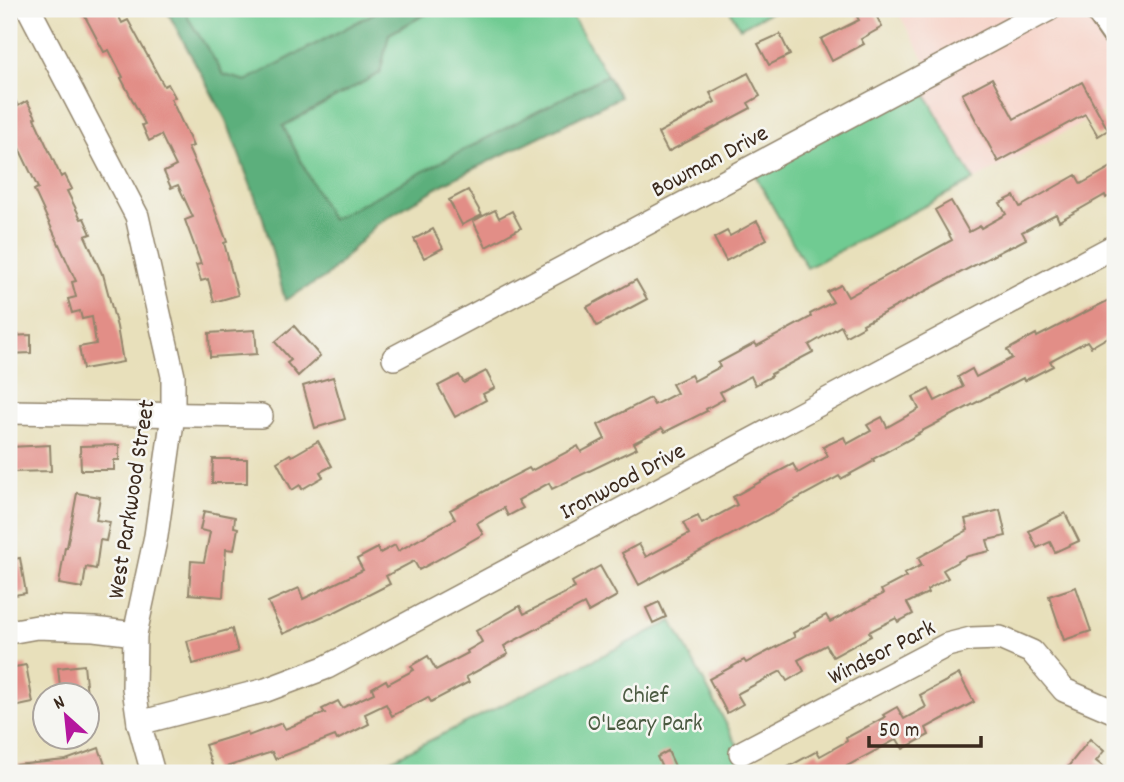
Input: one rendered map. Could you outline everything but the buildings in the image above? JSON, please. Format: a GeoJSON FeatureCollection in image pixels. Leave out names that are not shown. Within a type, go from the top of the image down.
{"type":"FeatureCollection","features":[{"type":"Feature","properties":{"kind":"main road"},"geometry":{"type":"LineString","coordinates":[[1099,9],[1115,32]]}},
{"type":"Feature","properties":{"kind":"street","name":"West Parkwood Street"},"geometry":{"type":"LineString","coordinates":[[29,9],[137,216],[173,376],[173,415],[156,536],[135,634],[134,688],[139,723],[153,773]]}},
{"type":"Feature","properties":{"kind":"street","name":"Bowman Drive"},"geometry":{"type":"LineString","coordinates":[[394,358],[1049,9]]}},
{"type":"Feature","properties":{"kind":"street","name":"Ironwood Drive"},"geometry":{"type":"LineString","coordinates":[[139,723],[265,690],[327,667],[1115,246]]}},
{"type":"Feature","properties":{"kind":"street"},"geometry":{"type":"LineString","coordinates":[[9,412],[261,416]]}},
{"type":"Feature","properties":{"kind":"street"},"geometry":{"type":"LineString","coordinates":[[9,632],[37,627],[135,634]]}},
{"type":"Feature","properties":{"kind":"street","name":"Windsor Park"},"geometry":{"type":"LineString","coordinates":[[741,753],[947,645],[971,639],[1000,638],[1032,652],[1064,690],[1115,712]]}},
{"type":"Feature","properties":{"kind":"shaded area"},"geometry":{"type":"Polygon","coordinates":[[[896,9],[1115,9],[1115,105],[974,180],[917,79],[931,71],[896,9]]]}},
{"type":"Feature","properties":{"kind":"green space"},"geometry":{"type":"Polygon","coordinates":[[[166,9],[185,9],[224,75],[246,81],[382,9],[435,9],[389,34],[380,73],[283,126],[331,220],[607,75],[620,97],[447,182],[377,224],[327,276],[285,300],[263,218],[226,120],[166,9]]]}},
{"type":"Feature","properties":{"kind":"green space"},"geometry":{"type":"Polygon","coordinates":[[[185,9],[382,9],[246,81],[224,75],[185,9]]]}},
{"type":"Feature","properties":{"kind":"green space"},"geometry":{"type":"Polygon","coordinates":[[[435,9],[568,9],[607,75],[331,221],[283,126],[380,73],[389,34],[435,9]]]}},
{"type":"Feature","properties":{"kind":"green space"},"geometry":{"type":"Polygon","coordinates":[[[729,9],[776,9],[740,28],[729,9]]]}},
{"type":"Feature","properties":{"kind":"green space"},"geometry":{"type":"Polygon","coordinates":[[[917,79],[974,180],[807,268],[751,168],[917,79]]]}},
{"type":"Feature","properties":{"kind":"green space","name":"Chief O'Leary Park"},"geometry":{"type":"Polygon","coordinates":[[[672,621],[752,773],[364,773],[672,621]]]}}]}
